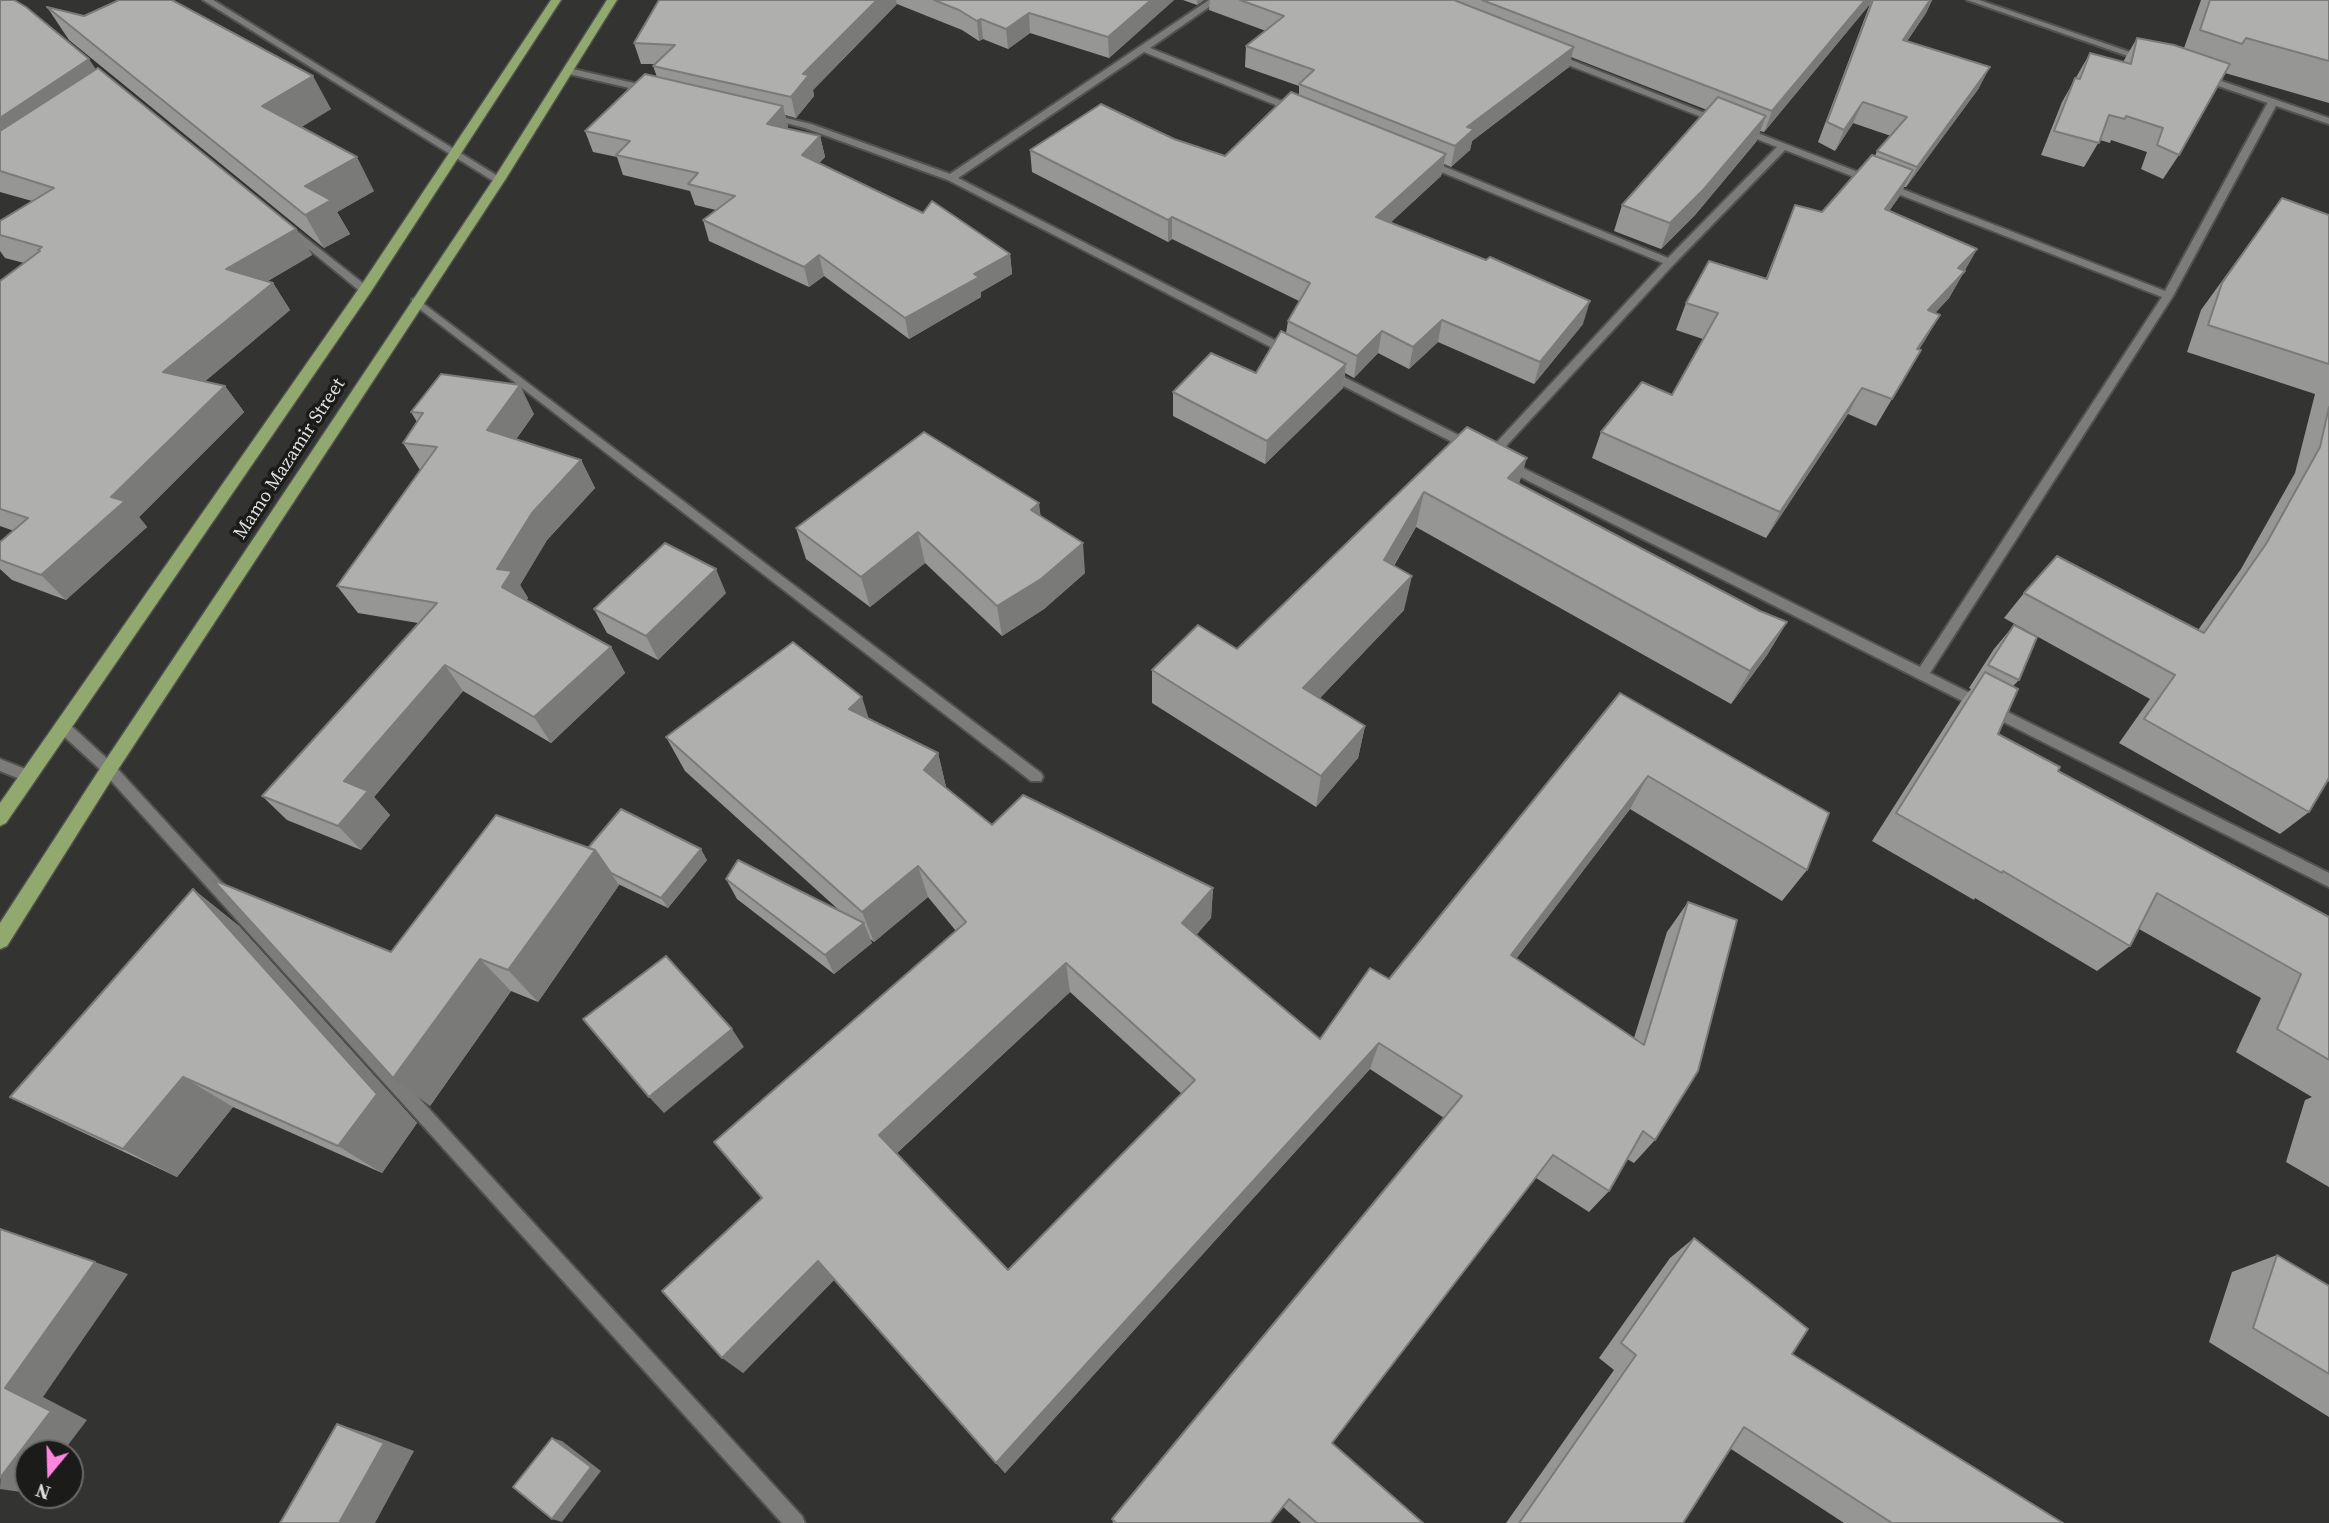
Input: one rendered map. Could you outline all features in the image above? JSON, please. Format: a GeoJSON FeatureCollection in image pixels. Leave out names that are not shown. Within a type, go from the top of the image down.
{"type":"FeatureCollection","features":[{"type":"Feature","properties":{"kind":"main road","name":"Mamo Mazamir Street"},"geometry":{"type":"LineString","coordinates":[[0,818],[365,290],[556,0]]}},
{"type":"Feature","properties":{"kind":"main road","name":"Mamo Mazamir Street"},"geometry":{"type":"LineString","coordinates":[[0,940],[416,301],[499,180],[612,0]]}},
{"type":"Feature","properties":{"kind":"street"},"geometry":{"type":"LineString","coordinates":[[207,0],[499,180]]}},
{"type":"Feature","properties":{"kind":"street"},"geometry":{"type":"LineString","coordinates":[[951,178],[1214,0]]}},
{"type":"Feature","properties":{"kind":"street"},"geometry":{"type":"LineString","coordinates":[[1971,0],[2155,62]]}},
{"type":"Feature","properties":{"kind":"street"},"geometry":{"type":"LineString","coordinates":[[1143,48],[1310,116]]}},
{"type":"Feature","properties":{"kind":"street"},"geometry":{"type":"LineString","coordinates":[[1538,50],[2168,296]]}},
{"type":"Feature","properties":{"kind":"street"},"geometry":{"type":"LineString","coordinates":[[568,71],[662,92]]}},
{"type":"Feature","properties":{"kind":"street"},"geometry":{"type":"LineString","coordinates":[[2194,75],[2329,121]]}},
{"type":"Feature","properties":{"kind":"street"},"geometry":{"type":"LineString","coordinates":[[1923,673],[2168,296],[2273,102]]}},
{"type":"Feature","properties":{"kind":"street"},"geometry":{"type":"LineString","coordinates":[[755,114],[808,126],[951,178],[1294,355]]}},
{"type":"Feature","properties":{"kind":"street"},"geometry":{"type":"LineString","coordinates":[[1490,456],[1670,262],[1783,146]]}},
{"type":"Feature","properties":{"kind":"street"},"geometry":{"type":"LineString","coordinates":[[1413,158],[1670,262]]}},
{"type":"Feature","properties":{"kind":"street"},"geometry":{"type":"LineString","coordinates":[[279,219],[365,290]]}},
{"type":"Feature","properties":{"kind":"street"},"geometry":{"type":"LineString","coordinates":[[416,301],[1035,777]]}},
{"type":"Feature","properties":{"kind":"street"},"geometry":{"type":"LineString","coordinates":[[1318,368],[2329,880]]}},
{"type":"Feature","properties":{"kind":"street"},"geometry":{"type":"LineString","coordinates":[[62,726],[109,769],[795,1523]]}},
{"type":"Feature","properties":{"kind":"street"},"geometry":{"type":"LineString","coordinates":[[0,765],[28,776]]}},
{"type":"Feature","properties":{"kind":"building"},"geometry":{"type":"Polygon","coordinates":[[[0,0],[14,0],[26,7],[89,59],[0,118],[0,0]]]}},
{"type":"Feature","properties":{"kind":"building"},"geometry":{"type":"Polygon","coordinates":[[[119,0],[172,0],[313,76],[262,106],[357,157],[305,186],[331,200],[305,215],[47,7],[84,16],[119,0]]]}},
{"type":"Feature","properties":{"kind":"building"},"geometry":{"type":"Polygon","coordinates":[[[659,0],[877,0],[803,74],[809,75],[791,97],[653,66],[675,45],[634,43],[659,0]]]}},
{"type":"Feature","properties":{"kind":"building"},"geometry":{"type":"Polygon","coordinates":[[[934,0],[1151,0],[1108,37],[1029,13],[1006,29],[981,19],[977,21],[934,0]]]}},
{"type":"Feature","properties":{"kind":"building"},"geometry":{"type":"Polygon","coordinates":[[[1240,0],[1454,0],[1574,47],[1467,127],[1474,129],[1455,146],[1299,84],[1314,70],[1246,46],[1284,16],[1240,0]]]}},
{"type":"Feature","properties":{"kind":"building"},"geometry":{"type":"Polygon","coordinates":[[[1482,0],[1865,0],[1772,111],[1482,0]]]}},
{"type":"Feature","properties":{"kind":"building"},"geometry":{"type":"Polygon","coordinates":[[[1873,0],[1930,0],[1903,40],[1990,67],[1917,167],[1877,151],[1907,117],[1863,102],[1844,130],[1827,122],[1873,0]]]}},
{"type":"Feature","properties":{"kind":"building"},"geometry":{"type":"Polygon","coordinates":[[[2210,0],[2329,0],[2329,61],[2246,38],[2242,44],[2200,30],[2210,0]]]}},
{"type":"Feature","properties":{"kind":"building"},"geometry":{"type":"Polygon","coordinates":[[[2137,38],[2174,45],[2230,64],[2179,155],[2157,145],[2163,128],[2126,116],[2125,119],[2109,115],[2099,143],[2054,131],[2075,78],[2080,79],[2090,53],[2131,64],[2137,38]]]}},
{"type":"Feature","properties":{"kind":"building"},"geometry":{"type":"Polygon","coordinates":[[[98,68],[296,229],[226,269],[273,283],[163,372],[225,386],[111,497],[125,501],[41,575],[0,560],[0,542],[28,518],[0,509],[0,281],[42,247],[0,235],[0,221],[54,188],[0,171],[0,131],[98,68]]]}},
{"type":"Feature","properties":{"kind":"building"},"geometry":{"type":"Polygon","coordinates":[[[645,74],[783,106],[767,124],[820,136],[802,155],[923,213],[932,201],[1010,254],[974,274],[979,277],[905,318],[819,255],[804,267],[703,220],[735,196],[688,184],[698,173],[616,155],[630,141],[585,131],[645,74]]]}},
{"type":"Feature","properties":{"kind":"building"},"geometry":{"type":"Polygon","coordinates":[[[1291,92],[1446,154],[1376,217],[1486,260],[1490,257],[1590,301],[1540,362],[1442,320],[1413,347],[1382,331],[1357,356],[1288,321],[1310,283],[1172,217],[1168,220],[1030,150],[1101,104],[1174,139],[1225,156],[1291,92]]]}},
{"type":"Feature","properties":{"kind":"building"},"geometry":{"type":"Polygon","coordinates":[[[1718,97],[1766,116],[1704,189],[1670,223],[1622,205],[1718,97]]]}},
{"type":"Feature","properties":{"kind":"building"},"geometry":{"type":"Polygon","coordinates":[[[1872,155],[1913,170],[1885,209],[1977,249],[1958,268],[1965,271],[1928,310],[1940,315],[1917,349],[1921,350],[1892,399],[1862,388],[1780,512],[1601,432],[1642,382],[1672,395],[1718,313],[1686,303],[1709,261],[1767,279],[1795,205],[1822,212],[1872,155]]]}},
{"type":"Feature","properties":{"kind":"building"},"geometry":{"type":"Polygon","coordinates":[[[2282,198],[2329,215],[2329,364],[2208,325],[2222,283],[2282,198]]]}},
{"type":"Feature","properties":{"kind":"building"},"geometry":{"type":"Polygon","coordinates":[[[1281,331],[1346,364],[1267,441],[1173,392],[1211,353],[1256,373],[1281,331]]]}},
{"type":"Feature","properties":{"kind":"building"},"geometry":{"type":"Polygon","coordinates":[[[441,374],[520,385],[487,430],[581,460],[532,513],[497,569],[512,571],[502,587],[611,647],[534,717],[445,665],[344,781],[368,791],[338,826],[262,796],[437,603],[337,586],[437,447],[403,443],[423,413],[411,412],[441,374]]]}},
{"type":"Feature","properties":{"kind":"building"},"geometry":{"type":"Polygon","coordinates":[[[2329,407],[2329,778],[2309,812],[2144,719],[2175,675],[2024,593],[2057,556],[2204,633],[2266,544],[2320,447],[2329,407]]]}},
{"type":"Feature","properties":{"kind":"building"},"geometry":{"type":"Polygon","coordinates":[[[1467,427],[1527,458],[1508,478],[1760,611],[1787,622],[1750,671],[1424,492],[1384,560],[1412,576],[1303,688],[1365,726],[1321,776],[1152,670],[1198,625],[1237,649],[1467,427]]]}},
{"type":"Feature","properties":{"kind":"building"},"geometry":{"type":"Polygon","coordinates":[[[924,432],[1039,503],[1031,510],[1083,543],[1041,579],[997,606],[918,532],[861,577],[796,528],[924,432]]]}},
{"type":"Feature","properties":{"kind":"building"},"geometry":{"type":"Polygon","coordinates":[[[665,543],[716,569],[646,636],[594,609],[665,543]]]}},
{"type":"Feature","properties":{"kind":"building"},"geometry":{"type":"Polygon","coordinates":[[[2014,625],[2037,637],[2019,680],[1988,665],[2014,625]]]}},
{"type":"Feature","properties":{"kind":"building"},"geometry":{"type":"Polygon","coordinates":[[[793,642],[862,697],[849,709],[938,753],[924,770],[992,825],[1023,795],[1213,888],[1182,923],[1320,1039],[1370,968],[1389,979],[1620,693],[1829,813],[1807,870],[1648,776],[1511,955],[1644,1045],[1688,902],[1737,920],[1698,1071],[1655,1140],[1643,1131],[1609,1191],[1553,1155],[1332,1443],[1423,1523],[1317,1523],[1289,1499],[1270,1523],[1116,1523],[1112,1519],[1462,1096],[1379,1043],[996,1463],[818,1261],[722,1358],[662,1291],[762,1198],[714,1142],[966,922],[918,866],[862,912],[666,737],[793,642]],[[1066,963],[879,1135],[1008,1270],[1195,1080],[1066,963]]]}},
{"type":"Feature","properties":{"kind":"building"},"geometry":{"type":"Polygon","coordinates":[[[1985,672],[2018,689],[1998,734],[2060,767],[2058,771],[2329,917],[2329,1060],[2277,1029],[2301,974],[2157,893],[2130,946],[2003,871],[2002,873],[1896,813],[1985,672]]]}},
{"type":"Feature","properties":{"kind":"building"},"geometry":{"type":"Polygon","coordinates":[[[621,809],[701,849],[661,898],[611,873],[595,850],[588,848],[621,809]]]}},
{"type":"Feature","properties":{"kind":"building"},"geometry":{"type":"Polygon","coordinates":[[[496,815],[595,850],[508,970],[480,959],[393,1078],[213,880],[391,952],[496,815]]]}},
{"type":"Feature","properties":{"kind":"building"},"geometry":{"type":"Polygon","coordinates":[[[738,860],[864,923],[825,955],[726,879],[738,860]]]}},
{"type":"Feature","properties":{"kind":"building"},"geometry":{"type":"Polygon","coordinates":[[[193,889],[377,1094],[338,1146],[183,1077],[123,1149],[10,1097],[193,889]]]}},
{"type":"Feature","properties":{"kind":"building"},"geometry":{"type":"Polygon","coordinates":[[[666,956],[732,1029],[649,1097],[583,1019],[666,956]]]}},
{"type":"Feature","properties":{"kind":"building"},"geometry":{"type":"Polygon","coordinates":[[[0,1229],[95,1262],[5,1388],[51,1411],[30,1439],[14,1439],[14,1460],[0,1478],[0,1229]]]}},
{"type":"Feature","properties":{"kind":"building"},"geometry":{"type":"Polygon","coordinates":[[[1694,1238],[1808,1329],[1792,1354],[2063,1523],[1892,1523],[1744,1427],[1683,1523],[1519,1523],[1636,1355],[1621,1343],[1694,1238]]]}},
{"type":"Feature","properties":{"kind":"building"},"geometry":{"type":"Polygon","coordinates":[[[2277,1255],[2329,1286],[2329,1374],[2253,1328],[2277,1255]]]}},
{"type":"Feature","properties":{"kind":"building"},"geometry":{"type":"Polygon","coordinates":[[[337,1424],[384,1443],[339,1523],[280,1523],[337,1424]]]}},
{"type":"Feature","properties":{"kind":"building"},"geometry":{"type":"Polygon","coordinates":[[[552,1438],[591,1467],[552,1519],[513,1487],[552,1438]]]}}]}
